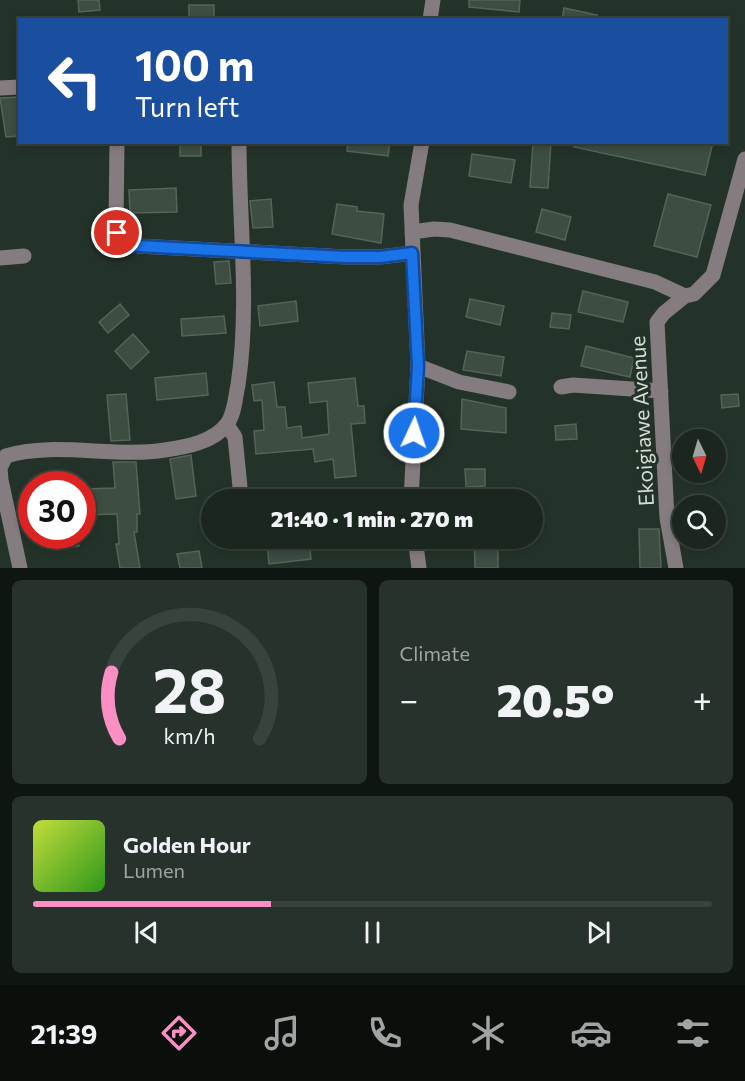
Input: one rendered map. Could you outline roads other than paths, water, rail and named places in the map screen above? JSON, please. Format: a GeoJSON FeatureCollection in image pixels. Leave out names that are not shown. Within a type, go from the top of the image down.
{"type":"FeatureCollection","features":[{"type":"Feature","properties":{"kind":"street"},"geometry":{"type":"LineString","coordinates":[[430,18],[433,0]]}},
{"type":"Feature","properties":{"kind":"street"},"geometry":{"type":"LineString","coordinates":[[0,88],[18,87]]}},
{"type":"Feature","properties":{"kind":"street"},"geometry":{"type":"LineString","coordinates":[[117,144],[116,225],[122,243],[138,246],[243,252],[380,257],[412,253]]}},
{"type":"Feature","properties":{"kind":"street"},"geometry":{"type":"LineString","coordinates":[[20,568],[1,480],[0,468],[6,456],[31,450],[133,453],[166,450],[203,441],[218,433],[233,413],[243,350],[243,252],[239,144]]}},
{"type":"Feature","properties":{"kind":"street"},"geometry":{"type":"LineString","coordinates":[[412,489],[418,366],[411,205],[422,144]]}},
{"type":"Feature","properties":{"kind":"street","name":"Ekoigiawe Avenue"},"geometry":{"type":"LineString","coordinates":[[676,568],[667,518],[657,322],[664,313],[685,296],[694,294],[713,275],[745,159]]}},
{"type":"Feature","properties":{"kind":"street"},"geometry":{"type":"LineString","coordinates":[[412,232],[450,230],[655,282],[685,296]]}},
{"type":"Feature","properties":{"kind":"street"},"geometry":{"type":"LineString","coordinates":[[0,258],[24,256]]}},
{"type":"Feature","properties":{"kind":"street"},"geometry":{"type":"LineString","coordinates":[[418,366],[459,382],[509,392]]}},
{"type":"Feature","properties":{"kind":"street"},"geometry":{"type":"LineString","coordinates":[[561,387],[573,385],[661,391]]}},
{"type":"Feature","properties":{"kind":"street"},"geometry":{"type":"LineString","coordinates":[[226,425],[235,436],[240,489]]}},
{"type":"Feature","properties":{"kind":"street"},"geometry":{"type":"LineString","coordinates":[[416,549],[419,568]]}}]}
